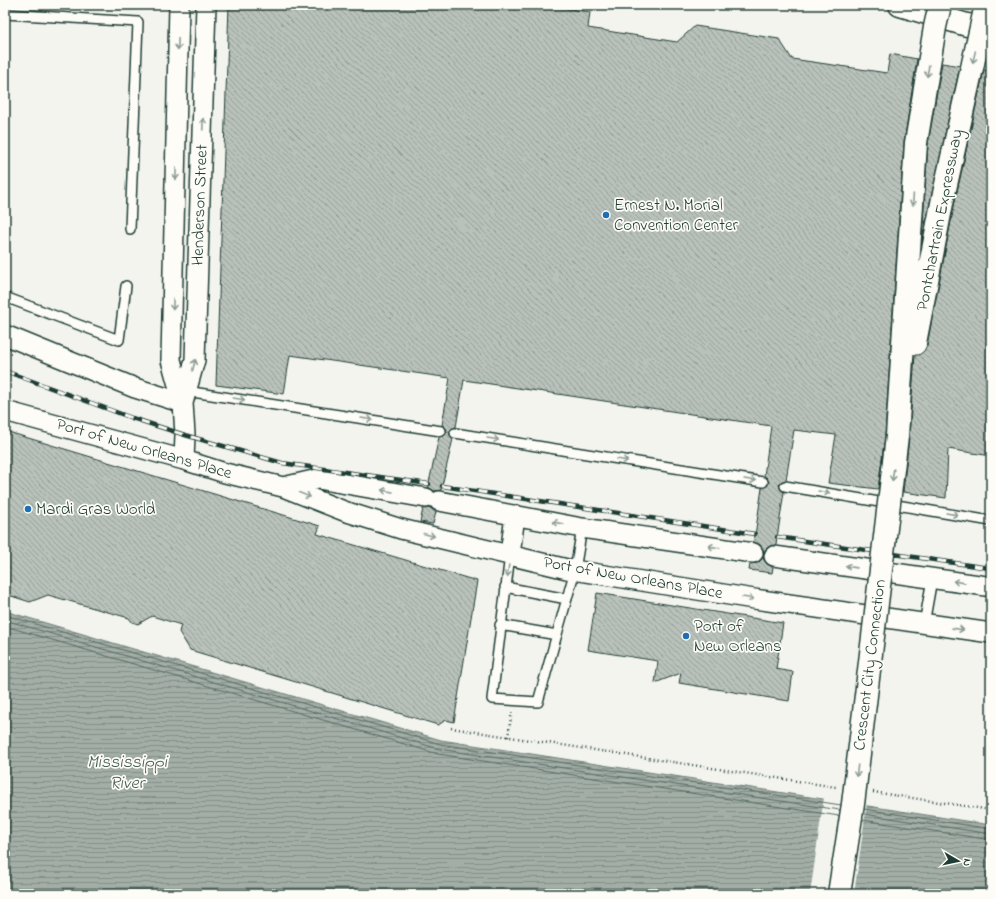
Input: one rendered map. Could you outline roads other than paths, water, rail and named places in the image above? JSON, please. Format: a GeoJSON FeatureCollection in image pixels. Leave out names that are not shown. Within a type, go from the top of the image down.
{"type":"FeatureCollection","features":[{"type":"Feature","properties":{"kind":"main road"},"geometry":{"type":"LineString","coordinates":[[900,5],[967,25],[991,27]]}},
{"type":"Feature","properties":{"kind":"main road"},"geometry":{"type":"LineString","coordinates":[[898,436],[916,143],[940,5]]}},
{"type":"Feature","properties":{"kind":"main road","name":"Pontchartrain Expressway"},"geometry":{"type":"LineString","coordinates":[[898,436],[943,198],[986,5]]}},
{"type":"Feature","properties":{"kind":"main road","name":"Crescent City Connection"},"geometry":{"type":"LineString","coordinates":[[839,894],[853,804],[898,436]]}},
{"type":"Feature","properties":{"kind":"street","name":"Henderson Street"},"geometry":{"type":"LineString","coordinates":[[179,5],[171,360],[184,397],[184,460]]}},
{"type":"Feature","properties":{"kind":"street","name":"Henderson Street"},"geometry":{"type":"LineString","coordinates":[[184,397],[195,360],[206,5]]}},
{"type":"Feature","properties":{"kind":"street"},"geometry":{"type":"LineString","coordinates":[[174,249],[199,249]]}},
{"type":"Feature","properties":{"kind":"street"},"geometry":{"type":"LineString","coordinates":[[5,335],[135,388],[184,397]]}},
{"type":"Feature","properties":{"kind":"street","name":"Port of New Orleans Place"},"geometry":{"type":"LineString","coordinates":[[5,411],[184,460],[225,473],[283,487],[344,511],[401,529],[575,570],[754,599],[991,633]]}},
{"type":"Feature","properties":{"kind":"street","name":"Port of New Orleans Place"},"geometry":{"type":"LineString","coordinates":[[283,487],[318,479],[582,528],[752,553]]}},
{"type":"Feature","properties":{"kind":"street"},"geometry":{"type":"LineString","coordinates":[[510,555],[515,515]]}},
{"type":"Feature","properties":{"kind":"street"},"geometry":{"type":"LineString","coordinates":[[774,556],[986,586]]}},
{"type":"Feature","properties":{"kind":"lane"},"geometry":{"type":"LineString","coordinates":[[5,14],[138,22],[130,230]]}},
{"type":"Feature","properties":{"kind":"lane"},"geometry":{"type":"LineString","coordinates":[[5,296],[119,340],[126,286]]}},
{"type":"Feature","properties":{"kind":"lane"},"geometry":{"type":"LineString","coordinates":[[184,397],[441,431]]}},
{"type":"Feature","properties":{"kind":"lane"},"geometry":{"type":"LineString","coordinates":[[455,433],[763,482]]}},
{"type":"Feature","properties":{"kind":"lane"},"geometry":{"type":"LineString","coordinates":[[785,486],[991,521]]}},
{"type":"Feature","properties":{"kind":"lane"},"geometry":{"type":"LineString","coordinates":[[510,555],[500,624],[492,699],[538,702],[568,598],[575,570],[582,528]]}},
{"type":"Feature","properties":{"kind":"lane"},"geometry":{"type":"LineString","coordinates":[[924,624],[932,578]]}},
{"type":"Feature","properties":{"kind":"lane"},"geometry":{"type":"LineString","coordinates":[[506,587],[568,598]]}},
{"type":"Feature","properties":{"kind":"lane"},"geometry":{"type":"LineString","coordinates":[[500,624],[557,635]]}},
{"type":"Feature","properties":{"kind":"water","name":"Mississippi River"},"geometry":{"type":"Polygon","coordinates":[[[5,611],[441,740],[991,825],[991,894],[5,894],[5,611]]]}},
{"type":"Feature","properties":{"kind":"railway"},"geometry":{"type":"LineString","coordinates":[[5,371],[132,418],[282,463],[429,484]]}},
{"type":"Feature","properties":{"kind":"railway"},"geometry":{"type":"LineString","coordinates":[[442,486],[755,534]]}},
{"type":"Feature","properties":{"kind":"railway"},"geometry":{"type":"LineString","coordinates":[[777,537],[989,568]]}},
{"type":"Feature","properties":{"kind":"place","name":"Ernest N. Morial Convention Center"},"geometry":{"type":"Point","coordinates":[606,215]}},
{"type":"Feature","properties":{"kind":"place","name":"Mardi Gras World"},"geometry":{"type":"Point","coordinates":[28,509]}},
{"type":"Feature","properties":{"kind":"place","name":"Port of New Orleans"},"geometry":{"type":"Point","coordinates":[686,636]}}]}
